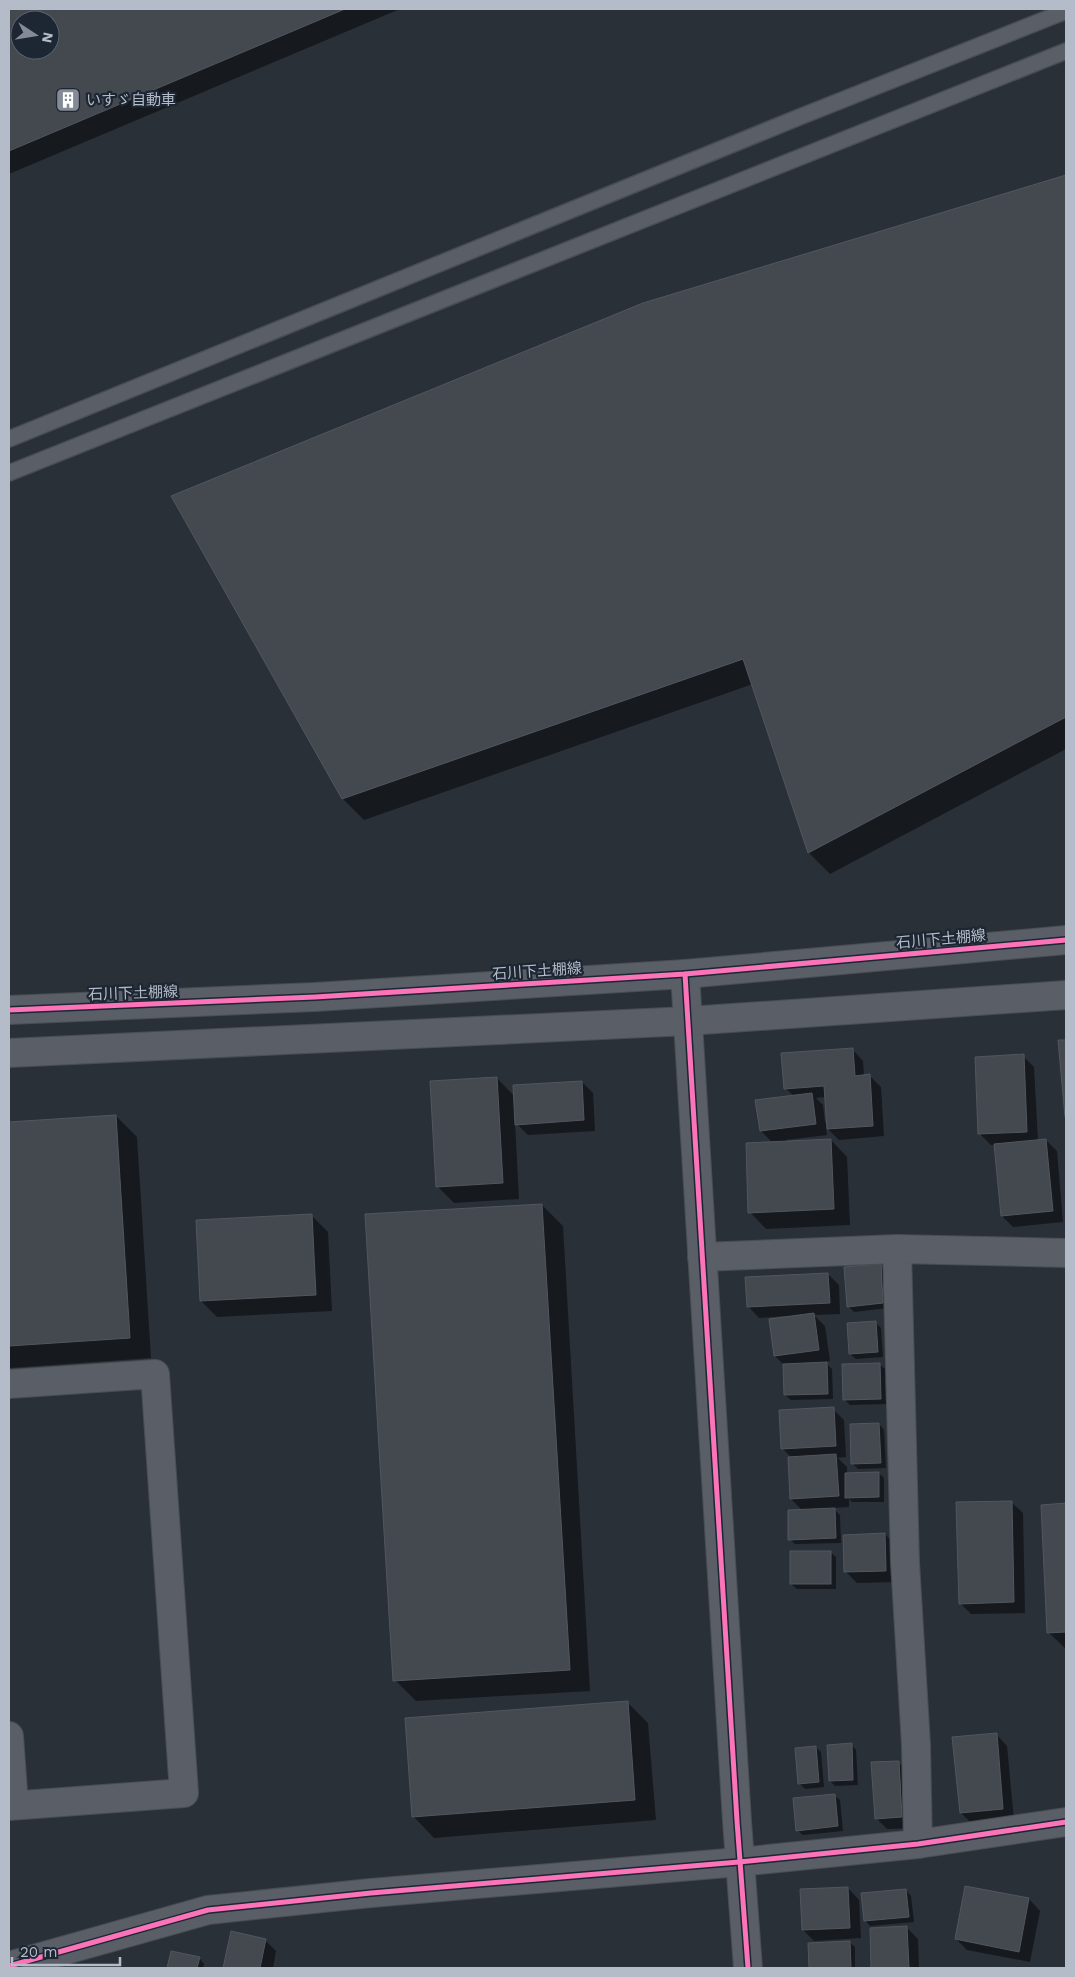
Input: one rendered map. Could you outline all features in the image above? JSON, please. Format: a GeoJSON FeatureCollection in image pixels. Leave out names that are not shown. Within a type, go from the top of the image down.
{"type":"FeatureCollection","features":[{"type":"Feature","properties":{"kind":"street","name":"石川下土棚線"},"geometry":{"type":"LineString","coordinates":[[9,1010],[315,997],[685,974],[1066,940]]}},
{"type":"Feature","properties":{"kind":"street"},"geometry":{"type":"LineString","coordinates":[[685,974],[739,1862],[748,1968]]}},
{"type":"Feature","properties":{"kind":"street"},"geometry":{"type":"LineString","coordinates":[[9,1053],[688,1021],[1066,994]]}},
{"type":"Feature","properties":{"kind":"street"},"geometry":{"type":"LineString","coordinates":[[702,1257],[897,1249],[1066,1253]]}},
{"type":"Feature","properties":{"kind":"street"},"geometry":{"type":"LineString","coordinates":[[897,1249],[905,1562],[916,1745],[918,1844]]}},
{"type":"Feature","properties":{"kind":"street"},"geometry":{"type":"LineString","coordinates":[[9,1384],[155,1374],[184,1793],[11,1806],[9,1736]]}},
{"type":"Feature","properties":{"kind":"street"},"geometry":{"type":"LineString","coordinates":[[9,1966],[54,1961],[208,1910],[372,1893],[739,1862],[918,1844],[1066,1822]]}},
{"type":"Feature","properties":{"kind":"lane"},"geometry":{"type":"LineString","coordinates":[[9,439],[802,116],[1066,11]]}},
{"type":"Feature","properties":{"kind":"lane"},"geometry":{"type":"LineString","coordinates":[[9,473],[1066,51]]}},
{"type":"Feature","properties":{"kind":"building","name":"いすゞ自動車"},"geometry":{"type":"Polygon","coordinates":[[[9,9],[345,9],[9,151],[9,9]]]}},
{"type":"Feature","properties":{"kind":"building"},"geometry":{"type":"Polygon","coordinates":[[[1066,175],[1066,717],[808,853],[743,659],[342,799],[171,496],[643,303],[1066,175]]]}},
{"type":"Feature","properties":{"kind":"building"},"geometry":{"type":"Polygon","coordinates":[[[1058,1040],[1066,1040],[1066,1117],[1065,1117],[1058,1040]]]}},
{"type":"Feature","properties":{"kind":"building"},"geometry":{"type":"Polygon","coordinates":[[[853,1048],[855,1076],[870,1074],[873,1126],[827,1129],[824,1086],[784,1089],[781,1053],[853,1048]]]}},
{"type":"Feature","properties":{"kind":"building"},"geometry":{"type":"Polygon","coordinates":[[[1024,1054],[1027,1132],[978,1134],[975,1057],[1024,1054]]]}},
{"type":"Feature","properties":{"kind":"building"},"geometry":{"type":"Polygon","coordinates":[[[497,1077],[503,1183],[436,1187],[430,1081],[497,1077]]]}},
{"type":"Feature","properties":{"kind":"building"},"geometry":{"type":"Polygon","coordinates":[[[582,1081],[584,1120],[515,1125],[513,1085],[582,1081]]]}},
{"type":"Feature","properties":{"kind":"building"},"geometry":{"type":"Polygon","coordinates":[[[812,1093],[816,1124],[760,1131],[755,1100],[812,1093]]]}},
{"type":"Feature","properties":{"kind":"building"},"geometry":{"type":"Polygon","coordinates":[[[116,1115],[130,1338],[9,1346],[9,1122],[116,1115]]]}},
{"type":"Feature","properties":{"kind":"building"},"geometry":{"type":"Polygon","coordinates":[[[831,1139],[834,1209],[748,1213],[746,1143],[831,1139]]]}},
{"type":"Feature","properties":{"kind":"building"},"geometry":{"type":"Polygon","coordinates":[[[1046,1139],[1053,1211],[1001,1216],[994,1144],[1046,1139]]]}},
{"type":"Feature","properties":{"kind":"building"},"geometry":{"type":"Polygon","coordinates":[[[542,1204],[570,1670],[393,1681],[365,1214],[542,1204]]]}},
{"type":"Feature","properties":{"kind":"building"},"geometry":{"type":"Polygon","coordinates":[[[312,1214],[316,1295],[200,1301],[196,1220],[312,1214]]]}},
{"type":"Feature","properties":{"kind":"building"},"geometry":{"type":"Polygon","coordinates":[[[881,1264],[883,1303],[847,1307],[844,1267],[881,1264]]]}},
{"type":"Feature","properties":{"kind":"building"},"geometry":{"type":"Polygon","coordinates":[[[828,1273],[830,1303],[747,1307],[745,1277],[828,1273]]]}},
{"type":"Feature","properties":{"kind":"building"},"geometry":{"type":"Polygon","coordinates":[[[814,1313],[819,1350],[774,1356],[769,1319],[814,1313]]]}},
{"type":"Feature","properties":{"kind":"building"},"geometry":{"type":"Polygon","coordinates":[[[876,1321],[878,1352],[849,1354],[847,1323],[876,1321]]]}},
{"type":"Feature","properties":{"kind":"building"},"geometry":{"type":"Polygon","coordinates":[[[827,1362],[828,1394],[784,1395],[783,1364],[827,1362]]]}},
{"type":"Feature","properties":{"kind":"building"},"geometry":{"type":"Polygon","coordinates":[[[880,1363],[881,1399],[843,1400],[842,1364],[880,1363]]]}},
{"type":"Feature","properties":{"kind":"building"},"geometry":{"type":"Polygon","coordinates":[[[834,1407],[836,1446],[781,1449],[779,1410],[834,1407]]]}},
{"type":"Feature","properties":{"kind":"building"},"geometry":{"type":"Polygon","coordinates":[[[879,1423],[881,1463],[851,1464],[850,1424],[879,1423]]]}},
{"type":"Feature","properties":{"kind":"building"},"geometry":{"type":"Polygon","coordinates":[[[836,1454],[839,1496],[790,1499],[788,1457],[836,1454]]]}},
{"type":"Feature","properties":{"kind":"building"},"geometry":{"type":"Polygon","coordinates":[[[879,1472],[879,1497],[845,1498],[845,1473],[879,1472]]]}},
{"type":"Feature","properties":{"kind":"building"},"geometry":{"type":"Polygon","coordinates":[[[1012,1501],[1014,1602],[959,1604],[956,1502],[1012,1501]]]}},
{"type":"Feature","properties":{"kind":"building"},"geometry":{"type":"Polygon","coordinates":[[[1066,1503],[1066,1632],[1047,1633],[1041,1505],[1066,1503]]]}},
{"type":"Feature","properties":{"kind":"building"},"geometry":{"type":"Polygon","coordinates":[[[835,1508],[836,1538],[788,1540],[788,1510],[835,1508]]]}},
{"type":"Feature","properties":{"kind":"building"},"geometry":{"type":"Polygon","coordinates":[[[885,1533],[886,1571],[844,1572],[843,1535],[885,1533]]]}},
{"type":"Feature","properties":{"kind":"building"},"geometry":{"type":"Polygon","coordinates":[[[790,1551],[831,1551],[831,1584],[790,1584],[790,1551]]]}},
{"type":"Feature","properties":{"kind":"building"},"geometry":{"type":"Polygon","coordinates":[[[628,1701],[635,1800],[412,1817],[405,1718],[628,1701]]]}},
{"type":"Feature","properties":{"kind":"building"},"geometry":{"type":"Polygon","coordinates":[[[997,1733],[1003,1809],[960,1813],[952,1737],[997,1733]]]}},
{"type":"Feature","properties":{"kind":"building"},"geometry":{"type":"Polygon","coordinates":[[[852,1743],[853,1780],[829,1781],[827,1745],[852,1743]]]}},
{"type":"Feature","properties":{"kind":"building"},"geometry":{"type":"Polygon","coordinates":[[[816,1746],[819,1782],[798,1784],[795,1748],[816,1746]]]}},
{"type":"Feature","properties":{"kind":"building"},"geometry":{"type":"Polygon","coordinates":[[[899,1761],[902,1817],[875,1819],[871,1762],[899,1761]]]}},
{"type":"Feature","properties":{"kind":"building"},"geometry":{"type":"Polygon","coordinates":[[[835,1794],[838,1826],[796,1831],[793,1798],[835,1794]]]}},
{"type":"Feature","properties":{"kind":"building"},"geometry":{"type":"Polygon","coordinates":[[[965,1886],[1029,1898],[1019,1952],[955,1939],[965,1886]]]}},
{"type":"Feature","properties":{"kind":"building"},"geometry":{"type":"Polygon","coordinates":[[[848,1887],[850,1928],[802,1930],[800,1889],[848,1887]]]}},
{"type":"Feature","properties":{"kind":"building"},"geometry":{"type":"Polygon","coordinates":[[[906,1889],[909,1917],[864,1921],[861,1893],[906,1889]]]}},
{"type":"Feature","properties":{"kind":"building"},"geometry":{"type":"Polygon","coordinates":[[[907,1926],[909,1968],[871,1968],[870,1928],[907,1926]]]}},
{"type":"Feature","properties":{"kind":"building"},"geometry":{"type":"Polygon","coordinates":[[[231,1931],[266,1939],[260,1968],[223,1968],[231,1931]]]}},
{"type":"Feature","properties":{"kind":"building"},"geometry":{"type":"Polygon","coordinates":[[[850,1941],[851,1968],[809,1968],[808,1943],[850,1941]]]}},
{"type":"Feature","properties":{"kind":"building"},"geometry":{"type":"Polygon","coordinates":[[[171,1951],[200,1957],[197,1968],[167,1968],[171,1951]]]}},
{"type":"Feature","properties":{"kind":"cycle path"},"geometry":{"type":"LineString","coordinates":[[9,1010],[315,997],[685,974],[1066,940]]}},
{"type":"Feature","properties":{"kind":"cycle path"},"geometry":{"type":"LineString","coordinates":[[685,974],[737,1821],[748,1968]]}},
{"type":"Feature","properties":{"kind":"cycle path"},"geometry":{"type":"LineString","coordinates":[[9,1966],[208,1910],[371,1893],[739,1862],[918,1844],[1066,1822]]}},
{"type":"Feature","properties":{"kind":"place","name":"いすゞ自動車"},"geometry":{"type":"Point","coordinates":[68,100]}}]}
